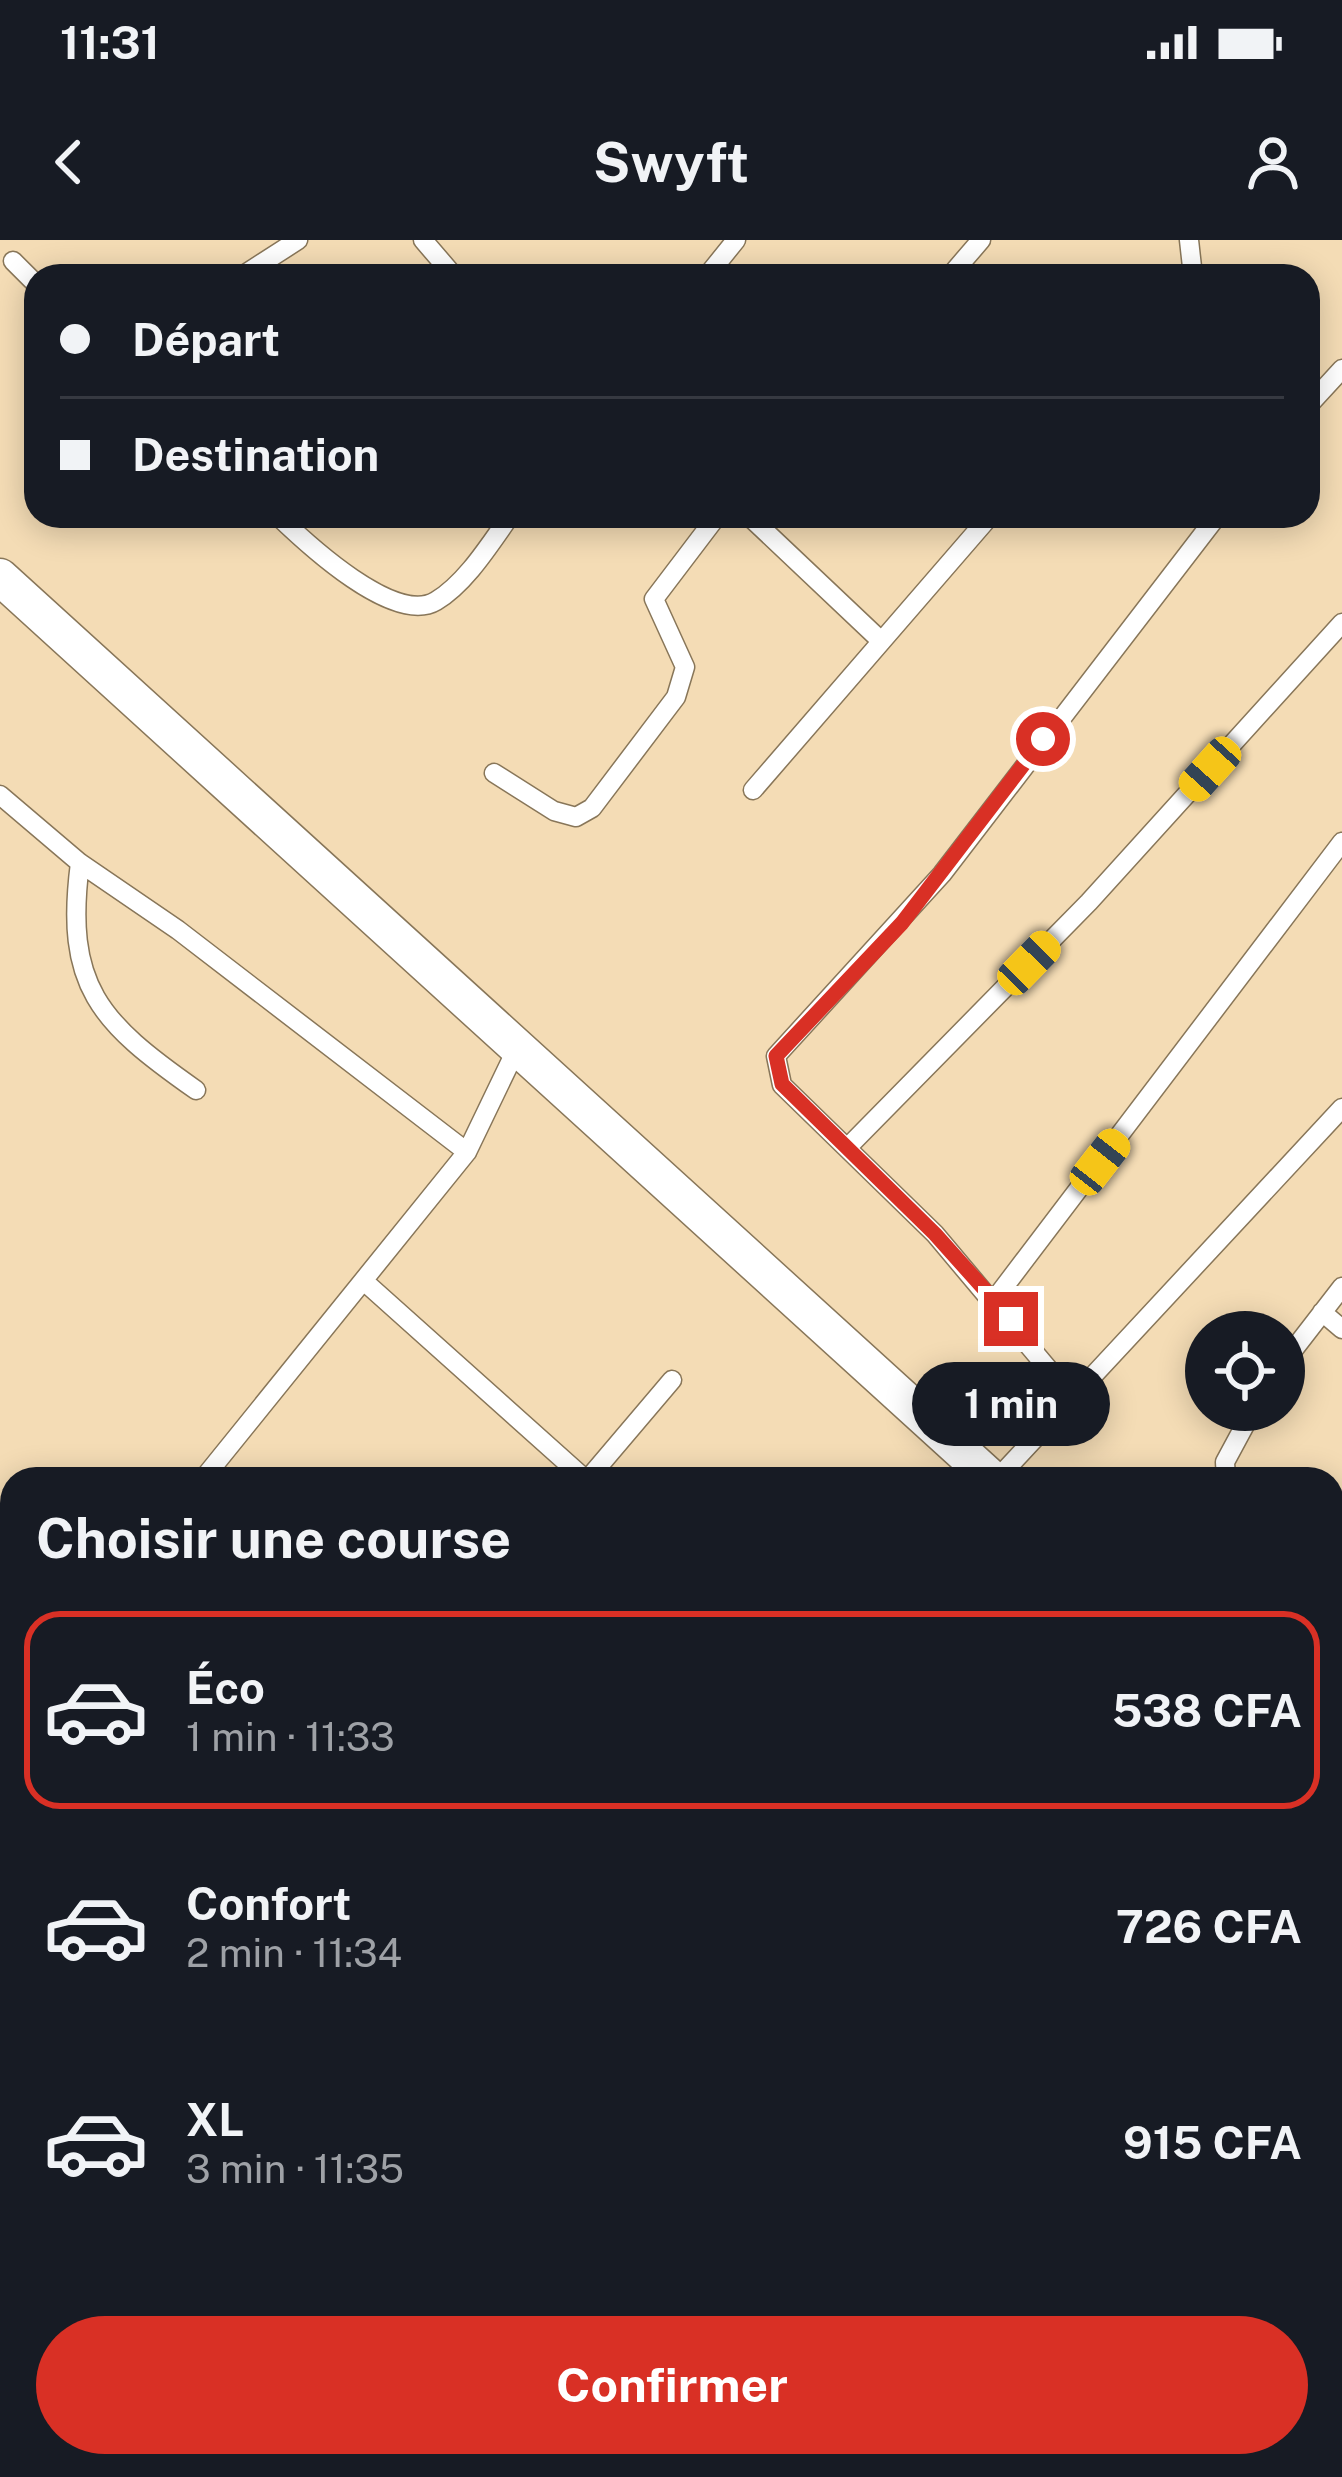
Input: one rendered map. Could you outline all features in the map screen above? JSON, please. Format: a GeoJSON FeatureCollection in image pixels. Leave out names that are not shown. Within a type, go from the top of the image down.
{"type":"FeatureCollection","features":[{"type":"Feature","properties":{"kind":"street"},"geometry":{"type":"LineString","coordinates":[[0,578],[981,1467]]}},
{"type":"Feature","properties":{"kind":"lane"},"geometry":{"type":"LineString","coordinates":[[261,264],[298,240]]}},
{"type":"Feature","properties":{"kind":"lane"},"geometry":{"type":"LineString","coordinates":[[423,240],[444,264]]}},
{"type":"Feature","properties":{"kind":"lane"},"geometry":{"type":"LineString","coordinates":[[717,264],[736,240]]}},
{"type":"Feature","properties":{"kind":"lane"},"geometry":{"type":"LineString","coordinates":[[960,264],[981,240]]}},
{"type":"Feature","properties":{"kind":"lane"},"geometry":{"type":"LineString","coordinates":[[13,261],[24,272]]}},
{"type":"Feature","properties":{"kind":"lane"},"geometry":{"type":"LineString","coordinates":[[1320,393],[1342,369]]}},
{"type":"Feature","properties":{"kind":"lane"},"geometry":{"type":"LineString","coordinates":[[293,528],[376,594],[403,607],[434,603],[478,560],[501,528]]}},
{"type":"Feature","properties":{"kind":"lane"},"geometry":{"type":"LineString","coordinates":[[494,773],[554,811],[576,817],[592,808],[676,697],[685,667],[654,599],[708,528]]}},
{"type":"Feature","properties":{"kind":"lane"},"geometry":{"type":"LineString","coordinates":[[762,528],[879,640]]}},
{"type":"Feature","properties":{"kind":"lane"},"geometry":{"type":"LineString","coordinates":[[753,790],[979,528]]}},
{"type":"Feature","properties":{"kind":"lane"},"geometry":{"type":"LineString","coordinates":[[1071,1396],[995,1299],[782,1084],[776,1056],[943,874],[1207,528]]}},
{"type":"Feature","properties":{"kind":"lane"},"geometry":{"type":"LineString","coordinates":[[848,1147],[1089,902],[1342,623]]}},
{"type":"Feature","properties":{"kind":"lane"},"geometry":{"type":"LineString","coordinates":[[0,795],[80,863],[178,930],[467,1152]]}},
{"type":"Feature","properties":{"kind":"lane"},"geometry":{"type":"LineString","coordinates":[[995,1299],[1342,842]]}},
{"type":"Feature","properties":{"kind":"lane"},"geometry":{"type":"LineString","coordinates":[[80,863],[72,923],[93,995],[128,1042],[196,1090]]}},
{"type":"Feature","properties":{"kind":"lane"},"geometry":{"type":"LineString","coordinates":[[212,1467],[286,1371],[366,1283],[467,1152],[518,1046]]}},
{"type":"Feature","properties":{"kind":"lane"},"geometry":{"type":"LineString","coordinates":[[1005,1467],[1342,1108]]}},
{"type":"Feature","properties":{"kind":"lane"},"geometry":{"type":"LineString","coordinates":[[366,1283],[573,1467]]}},
{"type":"Feature","properties":{"kind":"lane"},"geometry":{"type":"LineString","coordinates":[[1305,1334],[1342,1287]]}},
{"type":"Feature","properties":{"kind":"lane"},"geometry":{"type":"LineString","coordinates":[[1322,1312],[1342,1329]]}},
{"type":"Feature","properties":{"kind":"lane"},"geometry":{"type":"LineString","coordinates":[[597,1467],[672,1380]]}},
{"type":"Feature","properties":{"kind":"lane"},"geometry":{"type":"LineString","coordinates":[[1226,1467],[1242,1431]]}},
{"type":"Feature","properties":{"kind":"shaded area"},"geometry":{"type":"Polygon","coordinates":[[[0,240],[1342,240],[1342,1467],[0,1467],[0,240]]]}},
{"type":"Feature","properties":{"kind":"route"},"geometry":{"type":"LineString","coordinates":[[1011,1319],[935,1234],[782,1084],[776,1074],[776,1056],[902,923],[1043,739]]}}]}
